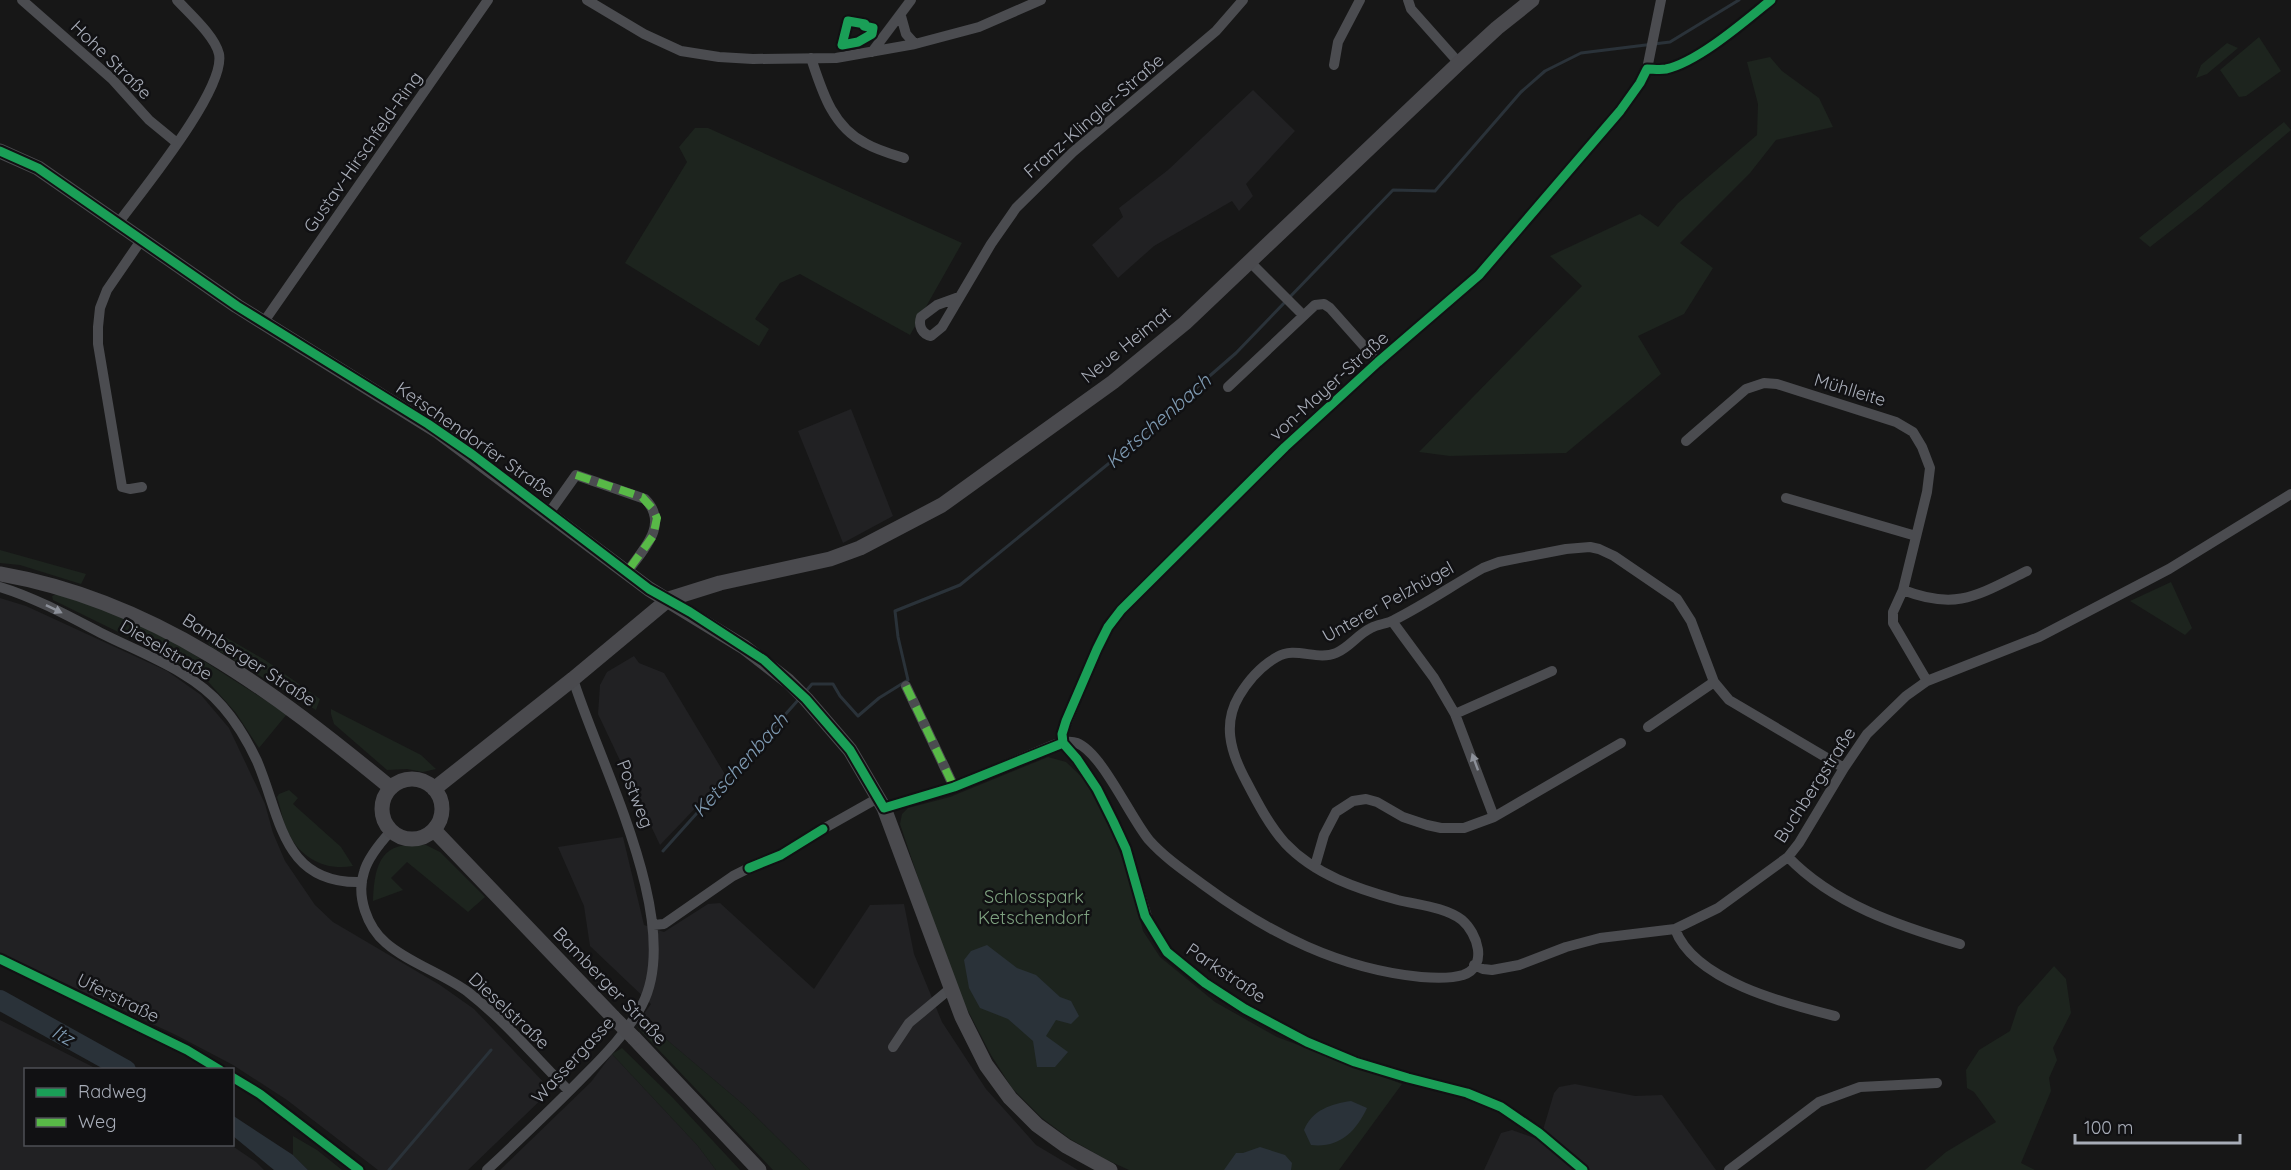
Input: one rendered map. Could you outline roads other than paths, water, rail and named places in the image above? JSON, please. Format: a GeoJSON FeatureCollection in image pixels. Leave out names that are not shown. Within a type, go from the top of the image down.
{"type":"FeatureCollection","features":[{"type":"Feature","properties":{"kind":"street","name":"Hohe Straße"},"geometry":{"type":"LineString","coordinates":[[22,0],[112,79],[149,120],[177,143]]}},
{"type":"Feature","properties":{"kind":"street"},"geometry":{"type":"LineString","coordinates":[[119,222],[204,102],[214,81],[219,62],[217,48],[200,24],[177,0]]}},
{"type":"Feature","properties":{"kind":"street","name":"Gustav-Hirschfeld-Ring"},"geometry":{"type":"LineString","coordinates":[[263,323],[488,0]]}},
{"type":"Feature","properties":{"kind":"street"},"geometry":{"type":"LineString","coordinates":[[872,52],[911,0]]}},
{"type":"Feature","properties":{"kind":"street"},"geometry":{"type":"LineString","coordinates":[[593,1],[644,33],[681,51],[719,57],[836,58],[915,44],[979,27],[1041,0]]}},
{"type":"Feature","properties":{"kind":"street","name":"Franz-Klingler-Straße"},"geometry":{"type":"LineString","coordinates":[[959,297],[1016,208],[1073,152],[1216,31],[1243,0]]}},
{"type":"Feature","properties":{"kind":"street"},"geometry":{"type":"LineString","coordinates":[[1334,64],[1338,42],[1360,0]]}},
{"type":"Feature","properties":{"kind":"street"},"geometry":{"type":"LineString","coordinates":[[1408,0],[1411,9],[1459,63]]}},
{"type":"Feature","properties":{"kind":"street","name":"Neue Heimat"},"geometry":{"type":"LineString","coordinates":[[669,600],[706,587],[830,559],[860,549],[920,518],[1113,382],[1185,323],[1459,63],[1497,28],[1533,0]]}},
{"type":"Feature","properties":{"kind":"street","name":"von-Mayer-Straße"},"geometry":{"type":"LineString","coordinates":[[1063,743],[1063,727],[1097,649],[1108,627],[1121,610],[1285,447],[1378,362],[1479,275],[1513,237],[1641,83],[1651,56],[1661,0]]}},
{"type":"Feature","properties":{"kind":"street"},"geometry":{"type":"LineString","coordinates":[[901,16],[906,34],[915,44]]}},
{"type":"Feature","properties":{"kind":"street"},"geometry":{"type":"LineString","coordinates":[[811,58],[823,93],[835,116],[847,131],[865,143],[904,158]]}},
{"type":"Feature","properties":{"kind":"street","name":"Ketschendorfer Straße"},"geometry":{"type":"LineString","coordinates":[[0,151],[38,168],[263,323],[428,424],[649,589],[764,660],[802,695],[850,750],[881,803],[962,1017],[986,1065],[1010,1098],[1037,1125],[1066,1146],[1110,1170]]}},
{"type":"Feature","properties":{"kind":"street"},"geometry":{"type":"LineString","coordinates":[[142,239],[107,290],[100,308],[98,344],[122,487],[130,489],[142,487]]}},
{"type":"Feature","properties":{"kind":"street"},"geometry":{"type":"LineString","coordinates":[[1250,262],[1299,311]]}},
{"type":"Feature","properties":{"kind":"street","name":"von-Mayer-Straße"},"geometry":{"type":"LineString","coordinates":[[1228,387],[1299,311],[1315,305],[1324,304],[1378,362]]}},
{"type":"Feature","properties":{"kind":"street","name":"Mühlleite"},"geometry":{"type":"LineString","coordinates":[[1686,441],[1746,389],[1764,383],[1777,384],[1896,422],[1913,432],[1930,468],[1927,492],[1903,590],[1893,612],[1893,623],[1927,681]]}},
{"type":"Feature","properties":{"kind":"street","name":"Ketschendorfer Straße"},"geometry":{"type":"LineString","coordinates":[[549,513],[576,475],[645,499],[657,518],[656,526],[653,536],[627,572]]}},
{"type":"Feature","properties":{"kind":"street","name":"Buchbergstraße"},"geometry":{"type":"LineString","coordinates":[[1474,965],[1492,970],[1519,965],[1566,947],[1600,938],[1675,930],[1718,908],[1788,857],[1799,843],[1844,768],[1875,726],[1906,696],[1927,681],[2039,637],[2169,569],[2291,494]]}},
{"type":"Feature","properties":{"kind":"street"},"geometry":{"type":"LineString","coordinates":[[1786,498],[1916,536]]}},
{"type":"Feature","properties":{"kind":"street","name":"Unterer Pelzhügel"},"geometry":{"type":"LineString","coordinates":[[1474,965],[1479,951],[1474,934],[1463,921],[1454,915],[1364,891],[1337,880],[1301,857],[1285,843],[1266,817],[1237,762],[1230,742],[1230,716],[1240,694],[1250,680],[1277,657],[1289,653],[1329,655],[1347,647],[1370,628],[1392,621],[1499,561],[1566,549],[1599,549],[1614,556],[1677,598],[1691,621],[1714,682],[1729,700],[1844,768]]}},
{"type":"Feature","properties":{"kind":"street"},"geometry":{"type":"LineString","coordinates":[[1903,590],[1927,599],[1967,598],[2027,571]]}},
{"type":"Feature","properties":{"kind":"street","name":"Bamberger Straße"},"geometry":{"type":"LineString","coordinates":[[0,574],[90,599],[194,644],[275,696],[391,788]]}},
{"type":"Feature","properties":{"kind":"street","name":"Dieselstraße"},"geometry":{"type":"LineString","coordinates":[[0,586],[38,601],[187,677],[222,706],[242,733],[257,761],[281,830],[295,855],[313,872],[331,880],[362,882],[364,908],[379,936],[395,949],[444,976],[470,994],[569,1091]]}},
{"type":"Feature","properties":{"kind":"street"},"geometry":{"type":"LineString","coordinates":[[702,620],[701,599],[706,587]]}},
{"type":"Feature","properties":{"kind":"street"},"geometry":{"type":"LineString","coordinates":[[434,789],[669,600]]}},
{"type":"Feature","properties":{"kind":"street"},"geometry":{"type":"LineString","coordinates":[[1392,621],[1434,678],[1455,714],[1494,817]]}},
{"type":"Feature","properties":{"kind":"street"},"geometry":{"type":"LineString","coordinates":[[1455,714],[1552,671]]}},
{"type":"Feature","properties":{"kind":"street","name":"Postweg"},"geometry":{"type":"LineString","coordinates":[[573,679],[643,872],[652,925]]}},
{"type":"Feature","properties":{"kind":"street"},"geometry":{"type":"LineString","coordinates":[[1648,727],[1714,682]]}},
{"type":"Feature","properties":{"kind":"street"},"geometry":{"type":"LineString","coordinates":[[906,686],[954,787]]}},
{"type":"Feature","properties":{"kind":"street"},"geometry":{"type":"LineString","coordinates":[[823,829],[881,803],[954,787],[1063,743],[1076,743],[1094,757],[1136,821],[1166,856],[1258,924],[1319,953],[1379,970],[1449,978],[1465,974],[1474,965]]}},
{"type":"Feature","properties":{"kind":"street","name":"Parkstraße"},"geometry":{"type":"LineString","coordinates":[[1063,743],[1092,782],[1113,821],[1126,849],[1145,916],[1167,952],[1205,983],[1308,1042],[1355,1062],[1467,1093],[1501,1107],[1539,1133],[1583,1170]]}},
{"type":"Feature","properties":{"kind":"street"},"geometry":{"type":"LineString","coordinates":[[1315,866],[1324,835],[1336,812],[1353,801],[1366,799],[1377,802],[1403,817],[1441,828],[1464,828],[1494,817],[1621,743]]}},
{"type":"Feature","properties":{"kind":"street"},"geometry":{"type":"LineString","coordinates":[[413,779],[425,782],[434,789],[440,798],[442,809],[440,820],[434,830],[424,837],[413,839],[401,837],[391,831],[384,821],[382,809],[385,797],[391,788],[401,781],[413,779]]}},
{"type":"Feature","properties":{"kind":"street","name":"Bamberger Straße"},"geometry":{"type":"LineString","coordinates":[[434,830],[759,1170]]}},
{"type":"Feature","properties":{"kind":"street"},"geometry":{"type":"LineString","coordinates":[[362,882],[364,870],[391,831]]}},
{"type":"Feature","properties":{"kind":"street"},"geometry":{"type":"LineString","coordinates":[[1788,857],[1797,867],[1819,883],[1879,917],[1960,944]]}},
{"type":"Feature","properties":{"kind":"street"},"geometry":{"type":"LineString","coordinates":[[652,925],[664,924],[733,876],[749,868]]}},
{"type":"Feature","properties":{"kind":"street","name":"Wassergasse"},"geometry":{"type":"LineString","coordinates":[[487,1170],[569,1091],[620,1037],[642,1005],[652,982],[655,965],[652,925]]}},
{"type":"Feature","properties":{"kind":"street"},"geometry":{"type":"LineString","coordinates":[[1675,930],[1678,938],[1691,954],[1747,990],[1789,1005],[1834,1016]]}},
{"type":"Feature","properties":{"kind":"street","name":"Uferstraße"},"geometry":{"type":"LineString","coordinates":[[0,959],[187,1050],[217,1068]]}},
{"type":"Feature","properties":{"kind":"street"},"geometry":{"type":"LineString","coordinates":[[893,1047],[909,1023],[951,988]]}},
{"type":"Feature","properties":{"kind":"street"},"geometry":{"type":"LineString","coordinates":[[234,1078],[260,1094],[359,1170]]}},
{"type":"Feature","properties":{"kind":"street"},"geometry":{"type":"LineString","coordinates":[[1730,1170],[1819,1102],[1860,1087],[1937,1083]]}},
{"type":"Feature","properties":{"kind":"waterway","name":"Ketschenbach"},"geometry":{"type":"LineString","coordinates":[[806,691],[812,684],[833,684],[840,696],[858,716],[879,698],[908,680],[898,637],[895,611],[960,585],[1113,460],[1236,353],[1393,190],[1435,191],[1521,92],[1545,71],[1581,53],[1670,42],[1739,0]]}},
{"type":"Feature","properties":{"kind":"waterway","name":"Ketschenbach"},"geometry":{"type":"LineString","coordinates":[[663,851],[800,698]]}},
{"type":"Feature","properties":{"kind":"waterway","name":"Itz"},"geometry":{"type":"LineString","coordinates":[[0,1000],[122,1068]]}},
{"type":"Feature","properties":{"kind":"waterway","name":"Ketschenbach"},"geometry":{"type":"LineString","coordinates":[[389,1170],[491,1050]]}},
{"type":"Feature","properties":{"kind":"park label","name":"Schlosspark Ketschendorf"},"geometry":{"type":"Point","coordinates":[1034,907]}}]}
